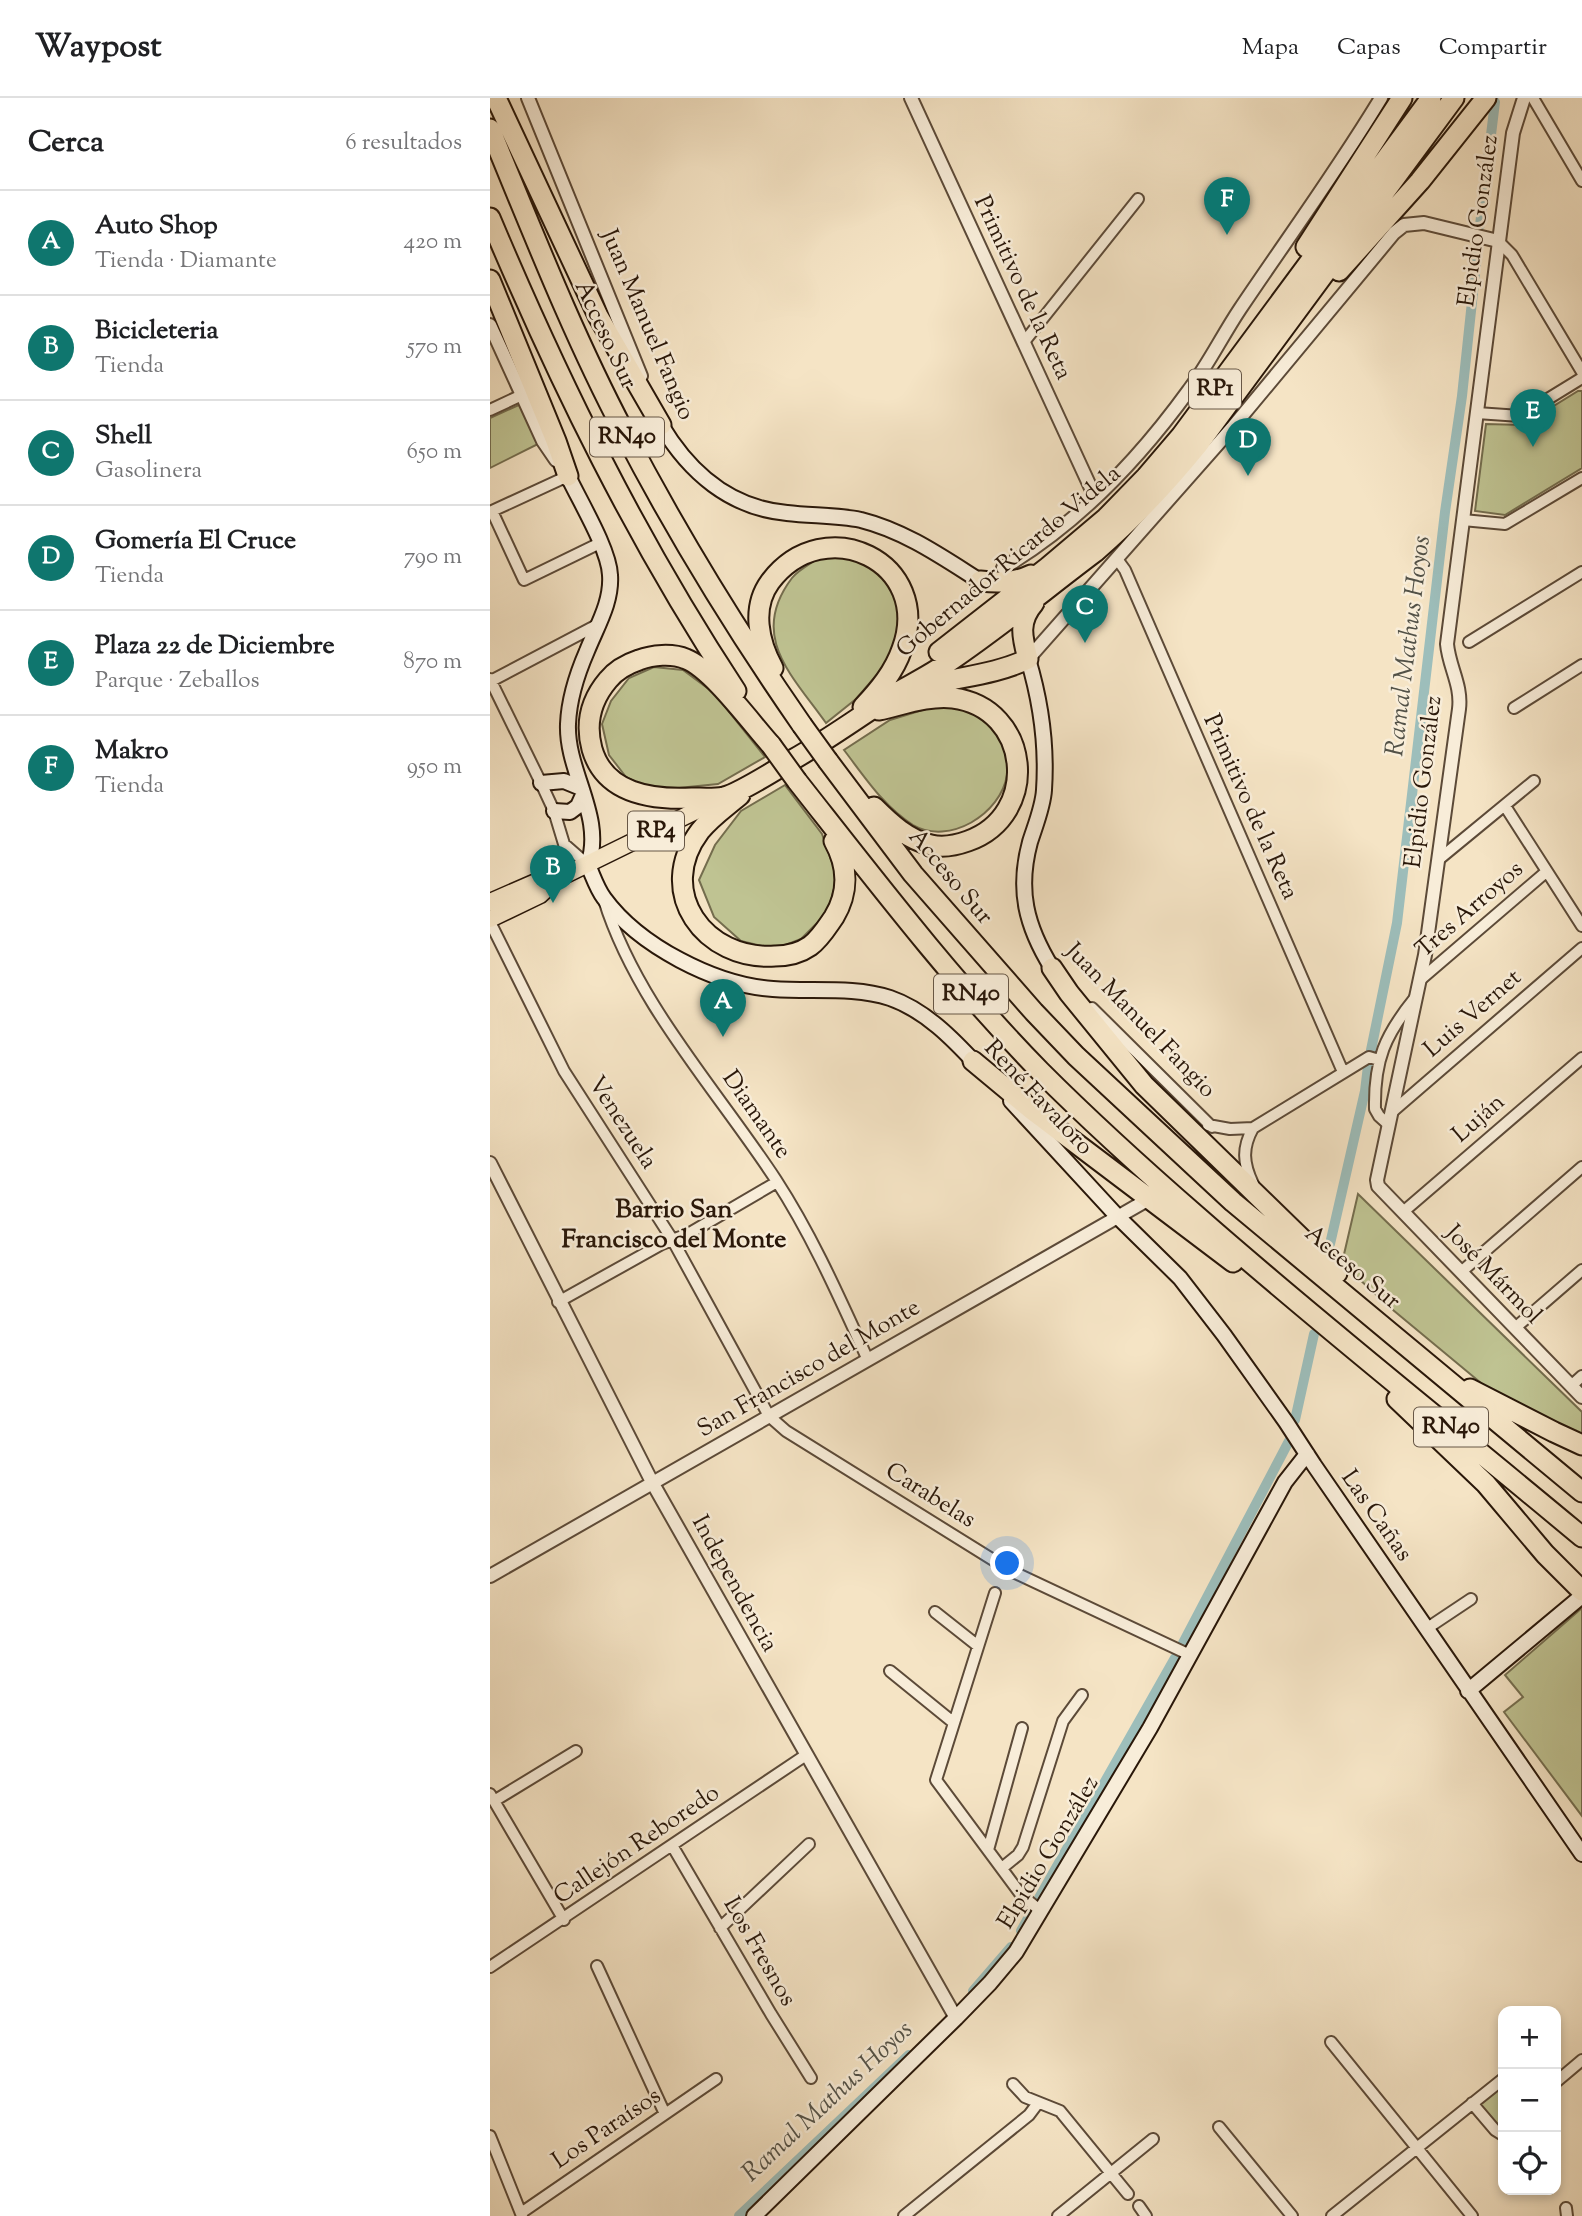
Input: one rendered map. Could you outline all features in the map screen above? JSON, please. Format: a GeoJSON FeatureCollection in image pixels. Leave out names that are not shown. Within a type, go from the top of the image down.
{"type":"FeatureCollection","features":[{"type":"Feature","properties":{"kind":"highway"},"geometry":{"type":"LineString","coordinates":[[496,98],[598,316],[661,425]]}},
{"type":"Feature","properties":{"kind":"highway"},"geometry":{"type":"LineString","coordinates":[[1266,335],[1313,235],[1402,98]]}},
{"type":"Feature","properties":{"kind":"highway","name":"Gobernador Ricardo Videla"},"geometry":{"type":"LineString","coordinates":[[1368,198],[1432,98]]}},
{"type":"Feature","properties":{"kind":"highway","name":"Gobernador Ricardo Videla"},"geometry":{"type":"LineString","coordinates":[[760,779],[841,731],[895,694],[928,661],[1053,574],[1146,477],[1181,436],[1266,335],[1368,198],[1454,98]]}},
{"type":"Feature","properties":{"kind":"highway"},"geometry":{"type":"LineString","coordinates":[[1266,335],[1420,181],[1486,98]]}},
{"type":"Feature","properties":{"kind":"highway","name":"Acceso Sur"},"geometry":{"type":"LineString","coordinates":[[490,129],[580,342],[622,429],[671,520],[726,614],[802,725],[913,874],[1076,1056],[1214,1185],[1582,1492]]}},
{"type":"Feature","properties":{"kind":"highway","name":"RN40"},"geometry":{"type":"LineString","coordinates":[[490,219],[595,451],[701,639],[797,781],[896,908],[1006,1035],[1140,1167],[1320,1322],[1582,1537]]}},
{"type":"Feature","properties":{"kind":"highway"},"geometry":{"type":"LineString","coordinates":[[490,280],[568,476]]}},
{"type":"Feature","properties":{"kind":"highway"},"geometry":{"type":"LineString","coordinates":[[802,725],[764,652],[759,611],[765,588],[789,562],[818,548],[845,548],[874,558],[887,569],[897,581],[905,598],[908,617],[902,649],[889,676],[841,731]]}},
{"type":"Feature","properties":{"kind":"highway"},"geometry":{"type":"LineString","coordinates":[[980,581],[999,583],[1053,574]]}},
{"type":"Feature","properties":{"kind":"highway"},"geometry":{"type":"LineString","coordinates":[[895,694],[945,680],[997,671],[1028,659],[1021,636],[1023,621],[1053,574]]}},
{"type":"Feature","properties":{"kind":"highway"},"geometry":{"type":"LineString","coordinates":[[724,797],[664,800],[642,796],[608,777],[594,756],[589,730],[592,706],[598,692],[610,677],[625,665],[645,658],[685,658],[715,682],[771,745]]}},
{"type":"Feature","properties":{"kind":"highway"},"geometry":{"type":"LineString","coordinates":[[828,761],[890,822],[908,835],[934,846],[956,845],[979,837],[1001,818],[1013,797],[1018,775],[1016,750],[1008,731],[993,715],[971,702],[937,697],[867,713]]}},
{"type":"Feature","properties":{"kind":"highway"},"geometry":{"type":"LineString","coordinates":[[760,779],[699,832],[683,873],[683,892],[686,907],[698,926],[715,941],[734,950],[765,957],[789,955],[810,946],[840,906],[846,887],[844,862],[836,844],[797,781]]}},
{"type":"Feature","properties":{"kind":"highway","name":"RP4"},"geometry":{"type":"LineString","coordinates":[[724,797],[760,779]]}},
{"type":"Feature","properties":{"kind":"highway"},"geometry":{"type":"LineString","coordinates":[[1052,968],[1143,1085],[1334,1269],[1400,1340]]}},
{"type":"Feature","properties":{"kind":"highway"},"geometry":{"type":"LineString","coordinates":[[973,1061],[1032,1110],[1226,1257],[1320,1322],[1486,1484],[1582,1593]]}},
{"type":"Feature","properties":{"kind":"highway"},"geometry":{"type":"LineString","coordinates":[[1420,1359],[1490,1400],[1582,1445]]}},
{"type":"Feature","properties":{"kind":"main road","name":"Juan Manuel Fangio"},"geometry":{"type":"LineString","coordinates":[[661,425],[692,467],[716,488],[730,496],[753,506],[782,513],[871,523],[913,540],[980,581]]}},
{"type":"Feature","properties":{"kind":"main road"},"geometry":{"type":"LineString","coordinates":[[568,476],[600,543],[610,572],[610,589],[576,679],[569,707],[569,744],[593,837],[593,851],[588,865]]}},
{"type":"Feature","properties":{"kind":"main road","name":"Juan Manuel Fangio"},"geometry":{"type":"LineString","coordinates":[[1028,659],[1044,725],[1044,793],[1024,867],[1024,905],[1037,945],[1052,968]]}},
{"type":"Feature","properties":{"kind":"main road"},"geometry":{"type":"LineString","coordinates":[[541,783],[564,781],[582,791]]}},
{"type":"Feature","properties":{"kind":"main road"},"geometry":{"type":"LineString","coordinates":[[554,811],[570,812],[578,806],[582,791]]}},
{"type":"Feature","properties":{"kind":"main road","name":"RP4"},"geometry":{"type":"LineString","coordinates":[[490,902],[536,882],[557,879],[724,797]]}},
{"type":"Feature","properties":{"kind":"main road","name":"René Favaloro"},"geometry":{"type":"LineString","coordinates":[[588,865],[603,897],[652,943],[685,964],[726,981],[770,989],[836,990],[890,998],[933,1022],[973,1061],[1117,1216]]}},
{"type":"Feature","properties":{"kind":"main road","name":"RP4"},"geometry":{"type":"LineString","coordinates":[[490,921],[540,895],[557,879]]}},
{"type":"Feature","properties":{"kind":"main road","name":"Las Cañas"},"geometry":{"type":"LineString","coordinates":[[1117,1216],[1180,1278],[1224,1335],[1582,1854]]}},
{"type":"Feature","properties":{"kind":"main road","name":"Elpidio González"},"geometry":{"type":"LineString","coordinates":[[754,2216],[957,2018],[1016,1952],[1190,1655],[1285,1482],[1307,1454]]}},
{"type":"Feature","properties":{"kind":"main road"},"geometry":{"type":"LineString","coordinates":[[1468,1691],[1582,1593]]}},
{"type":"Feature","properties":{"kind":"street","name":"Juan Manuel Fangio"},"geometry":{"type":"LineString","coordinates":[[528,98],[661,425]]}},
{"type":"Feature","properties":{"kind":"street","name":"Primitivo de la Reta"},"geometry":{"type":"LineString","coordinates":[[911,98],[1096,496]]}},
{"type":"Feature","properties":{"kind":"street"},"geometry":{"type":"LineString","coordinates":[[1003,568],[1046,540],[1096,496],[1150,442],[1191,388],[1238,312],[1345,158],[1381,98]]}},
{"type":"Feature","properties":{"kind":"street","name":"Elpidio González"},"geometry":{"type":"LineString","coordinates":[[1377,1180],[1420,980],[1460,701],[1447,644],[1513,133],[1524,98]]}},
{"type":"Feature","properties":{"kind":"street"},"geometry":{"type":"LineString","coordinates":[[1533,98],[1582,181]]}},
{"type":"Feature","properties":{"kind":"street"},"geometry":{"type":"LineString","coordinates":[[1024,342],[1138,199]]}},
{"type":"Feature","properties":{"kind":"street"},"geometry":{"type":"LineString","coordinates":[[1028,659],[1232,428],[1394,233],[1404,225],[1414,222],[1498,241],[1512,255],[1582,372]]}},
{"type":"Feature","properties":{"kind":"street"},"geometry":{"type":"LineString","coordinates":[[490,325],[543,441],[568,476],[492,511],[524,580],[600,543]]}},
{"type":"Feature","properties":{"kind":"street"},"geometry":{"type":"LineString","coordinates":[[1477,413],[1520,416],[1582,378]]}},
{"type":"Feature","properties":{"kind":"street"},"geometry":{"type":"LineString","coordinates":[[490,410],[522,395]]}},
{"type":"Feature","properties":{"kind":"street"},"geometry":{"type":"LineString","coordinates":[[1463,520],[1505,524],[1582,478]]}},
{"type":"Feature","properties":{"kind":"street","name":"Primitivo de la Reta"},"geometry":{"type":"LineString","coordinates":[[1117,559],[1125,570],[1343,1072]]}},
{"type":"Feature","properties":{"kind":"street"},"geometry":{"type":"LineString","coordinates":[[1469,642],[1582,572]]}},
{"type":"Feature","properties":{"kind":"street"},"geometry":{"type":"LineString","coordinates":[[588,865],[566,847],[554,811],[490,680],[599,624]]}},
{"type":"Feature","properties":{"kind":"street"},"geometry":{"type":"LineString","coordinates":[[1514,708],[1582,665]]}},
{"type":"Feature","properties":{"kind":"street"},"geometry":{"type":"LineString","coordinates":[[1438,860],[1534,781]]}},
{"type":"Feature","properties":{"kind":"street"},"geometry":{"type":"LineString","coordinates":[[1504,806],[1582,926]]}},
{"type":"Feature","properties":{"kind":"street","name":"Tres Arroyos"},"geometry":{"type":"LineString","coordinates":[[1420,980],[1546,872]]}},
{"type":"Feature","properties":{"kind":"street","name":"Diamante"},"geometry":{"type":"LineString","coordinates":[[603,897],[619,941],[652,1002],[777,1182],[818,1252],[868,1360]]}},
{"type":"Feature","properties":{"kind":"street","name":"Venezuela"},"geometry":{"type":"LineString","coordinates":[[490,921],[564,1071],[672,1239],[769,1416]]}},
{"type":"Feature","properties":{"kind":"street","name":"Luis Vernet"},"geometry":{"type":"LineString","coordinates":[[1390,1118],[1582,948]]}},
{"type":"Feature","properties":{"kind":"street","name":"Juan Manuel Fangio"},"geometry":{"type":"LineString","coordinates":[[1052,968],[1212,1127]]}},
{"type":"Feature","properties":{"kind":"street"},"geometry":{"type":"LineString","coordinates":[[1390,1118],[1379,1116],[1375,1109],[1379,1060],[1395,1023],[1417,995]]}},
{"type":"Feature","properties":{"kind":"street"},"geometry":{"type":"LineString","coordinates":[[1265,1204],[1249,1177],[1244,1160],[1245,1146],[1254,1128],[1369,1057],[1379,1060]]}},
{"type":"Feature","properties":{"kind":"street","name":"Luján"},"geometry":{"type":"LineString","coordinates":[[1403,1212],[1582,1058]]}},
{"type":"Feature","properties":{"kind":"street"},"geometry":{"type":"LineString","coordinates":[[1172,1115],[1212,1127],[1254,1128]]}},
{"type":"Feature","properties":{"kind":"street","name":"Independencia"},"geometry":{"type":"LineString","coordinates":[[490,1163],[652,1482],[957,2018]]}},
{"type":"Feature","properties":{"kind":"street"},"geometry":{"type":"LineString","coordinates":[[1461,1272],[1582,1167]]}},
{"type":"Feature","properties":{"kind":"street","name":"José Mármol"},"geometry":{"type":"LineString","coordinates":[[1377,1180],[1378,1186],[1582,1397]]}},
{"type":"Feature","properties":{"kind":"street"},"geometry":{"type":"LineString","coordinates":[[558,1301],[672,1239],[688,1234],[777,1182]]}},
{"type":"Feature","properties":{"kind":"street","name":"San Francisco del Monte"},"geometry":{"type":"LineString","coordinates":[[490,1576],[1149,1199]]}},
{"type":"Feature","properties":{"kind":"street"},"geometry":{"type":"LineString","coordinates":[[1515,1328],[1582,1270]]}},
{"type":"Feature","properties":{"kind":"street"},"geometry":{"type":"LineString","coordinates":[[1570,1385],[1582,1376]]}},
{"type":"Feature","properties":{"kind":"street","name":"Carabelas"},"geometry":{"type":"LineString","coordinates":[[769,1416],[786,1431],[1011,1571],[1190,1655]]}},
{"type":"Feature","properties":{"kind":"street"},"geometry":{"type":"LineString","coordinates":[[995,1593],[936,1780],[1023,1896],[1041,1910]]}},
{"type":"Feature","properties":{"kind":"street"},"geometry":{"type":"LineString","coordinates":[[1426,1629],[1471,1599]]}},
{"type":"Feature","properties":{"kind":"street"},"geometry":{"type":"LineString","coordinates":[[935,1612],[978,1646]]}},
{"type":"Feature","properties":{"kind":"street"},"geometry":{"type":"LineString","coordinates":[[890,1671],[954,1723]]}},
{"type":"Feature","properties":{"kind":"street"},"geometry":{"type":"LineString","coordinates":[[1002,1868],[1018,1855],[1023,1847],[1063,1721],[1082,1695]]}},
{"type":"Feature","properties":{"kind":"street"},"geometry":{"type":"LineString","coordinates":[[988,1850],[1021,1728]]}},
{"type":"Feature","properties":{"kind":"street"},"geometry":{"type":"LineString","coordinates":[[564,1920],[492,1797],[576,1751]]}},
{"type":"Feature","properties":{"kind":"street","name":"Callejón Reboredo"},"geometry":{"type":"LineString","coordinates":[[490,1967],[673,1847],[806,1755]]}},
{"type":"Feature","properties":{"kind":"street"},"geometry":{"type":"LineString","coordinates":[[720,1928],[808,1844]]}},
{"type":"Feature","properties":{"kind":"street","name":"Los Fresnos"},"geometry":{"type":"LineString","coordinates":[[673,1847],[811,2078]]}},
{"type":"Feature","properties":{"kind":"street"},"geometry":{"type":"LineString","coordinates":[[597,1966],[666,2114]]}},
{"type":"Feature","properties":{"kind":"street"},"geometry":{"type":"LineString","coordinates":[[1331,2042],[1472,2216]]}},
{"type":"Feature","properties":{"kind":"street"},"geometry":{"type":"LineString","coordinates":[[1561,2078],[1582,2060]]}},
{"type":"Feature","properties":{"kind":"street","name":"Los Paraísos"},"geometry":{"type":"LineString","coordinates":[[521,2215],[716,2079]]}},
{"type":"Feature","properties":{"kind":"street"},"geometry":{"type":"LineString","coordinates":[[1332,2216],[1498,2083]]}},
{"type":"Feature","properties":{"kind":"street"},"geometry":{"type":"LineString","coordinates":[[1013,2084],[1026,2097],[1054,2106],[1060,2111],[1128,2194]]}},
{"type":"Feature","properties":{"kind":"street"},"geometry":{"type":"LineString","coordinates":[[904,2216],[1028,2115],[1038,2103]]}},
{"type":"Feature","properties":{"kind":"street"},"geometry":{"type":"LineString","coordinates":[[1472,2103],[1498,2132]]}},
{"type":"Feature","properties":{"kind":"street"},"geometry":{"type":"LineString","coordinates":[[1219,2127],[1292,2216]]}},
{"type":"Feature","properties":{"kind":"street"},"geometry":{"type":"LineString","coordinates":[[490,2136],[521,2215]]}},
{"type":"Feature","properties":{"kind":"street"},"geometry":{"type":"LineString","coordinates":[[1058,2216],[1153,2139]]}},
{"type":"Feature","properties":{"kind":"street"},"geometry":{"type":"LineString","coordinates":[[1139,2206],[1146,2216]]}},
{"type":"Feature","properties":{"kind":"green space"},"geometry":{"type":"Polygon","coordinates":[[[1582,391],[1582,468],[1505,515],[1475,511],[1486,424],[1523,425],[1582,391]]]}},
{"type":"Feature","properties":{"kind":"green space"},"geometry":{"type":"Polygon","coordinates":[[[521,404],[538,444],[490,468],[490,418],[521,404]]]}},
{"type":"Feature","properties":{"kind":"green space"},"geometry":{"type":"Polygon","coordinates":[[[823,555],[855,556],[876,567],[898,601],[900,627],[887,663],[856,699],[826,723],[789,671],[774,637],[774,618],[779,599],[792,578],[823,555]]]}},
{"type":"Feature","properties":{"kind":"green space"},"geometry":{"type":"Polygon","coordinates":[[[654,667],[683,670],[714,693],[765,757],[718,784],[668,789],[642,785],[626,777],[609,755],[602,724],[611,701],[629,678],[654,667]]]}},
{"type":"Feature","properties":{"kind":"green space"},"geometry":{"type":"Polygon","coordinates":[[[942,704],[984,719],[994,729],[1002,745],[1008,769],[1003,789],[984,813],[957,829],[942,832],[913,825],[903,818],[875,790],[844,750],[890,720],[942,704]]]}},
{"type":"Feature","properties":{"kind":"green space"},"geometry":{"type":"Polygon","coordinates":[[[785,785],[822,834],[837,877],[828,912],[801,939],[775,949],[741,941],[714,917],[699,880],[715,845],[741,811],[785,785]]]}},
{"type":"Feature","properties":{"kind":"green space"},"geometry":{"type":"Polygon","coordinates":[[[1358,1194],[1582,1412],[1582,1435],[1518,1409],[1487,1388],[1387,1305],[1342,1263],[1358,1194]]]}},
{"type":"Feature","properties":{"kind":"green space"},"geometry":{"type":"Polygon","coordinates":[[[1582,1608],[1582,1816],[1504,1712],[1523,1697],[1505,1675],[1582,1608]]]}},
{"type":"Feature","properties":{"kind":"green space"},"geometry":{"type":"Polygon","coordinates":[[[1498,2083],[1498,2130],[1472,2103],[1498,2083]]]}},
{"type":"Feature","properties":{"kind":"waterway","name":"Ramal Mathus Hoyos"},"geometry":{"type":"LineString","coordinates":[[1480,225],[1495,102]]}},
{"type":"Feature","properties":{"kind":"waterway","name":"Ramal Mathus Hoyos"},"geometry":{"type":"LineString","coordinates":[[1371,1050],[1397,923],[1478,245]]}},
{"type":"Feature","properties":{"kind":"waterway","name":"Ramal Mathus Hoyos"},"geometry":{"type":"LineString","coordinates":[[1330,1244],[1365,1091],[1368,1066]]}},
{"type":"Feature","properties":{"kind":"waterway","name":"Ramal Mathus Hoyos"},"geometry":{"type":"LineString","coordinates":[[1295,1420],[1314,1334]]}},
{"type":"Feature","properties":{"kind":"waterway","name":"Ramal Mathus Hoyos"},"geometry":{"type":"LineString","coordinates":[[1183,1643],[1289,1441]]}},
{"type":"Feature","properties":{"kind":"waterway","name":"Ramal Mathus Hoyos"},"geometry":{"type":"LineString","coordinates":[[1039,1898],[1175,1658]]}},
{"type":"Feature","properties":{"kind":"waterway","name":"Ramal Mathus Hoyos"},"geometry":{"type":"LineString","coordinates":[[1021,1931],[1031,1913]]}},
{"type":"Feature","properties":{"kind":"waterway","name":"Ramal Mathus Hoyos"},"geometry":{"type":"LineString","coordinates":[[973,1991],[1011,1947]]}},
{"type":"Feature","properties":{"kind":"waterway","name":"Ramal Mathus Hoyos"},"geometry":{"type":"LineString","coordinates":[[739,2216],[909,2055]]}},
{"type":"Feature","properties":{"kind":"place","name":"Makro"},"geometry":{"type":"Point","coordinates":[1227,235]}},
{"type":"Feature","properties":{"kind":"place","name":"Plaza 22 de Diciembre"},"geometry":{"type":"Point","coordinates":[1533,447]}},
{"type":"Feature","properties":{"kind":"place","name":"Gomería El Cruce"},"geometry":{"type":"Point","coordinates":[1248,476]}},
{"type":"Feature","properties":{"kind":"place","name":"Shell"},"geometry":{"type":"Point","coordinates":[1085,643]}},
{"type":"Feature","properties":{"kind":"place","name":"Bicicleteria"},"geometry":{"type":"Point","coordinates":[553,903]}},
{"type":"Feature","properties":{"kind":"place","name":"Auto Shop"},"geometry":{"type":"Point","coordinates":[723,1037]}},
{"type":"Feature","properties":{"kind":"district","name":"Barrio San Francisco del Monte"},"geometry":{"type":"Point","coordinates":[674,1225]}}]}
